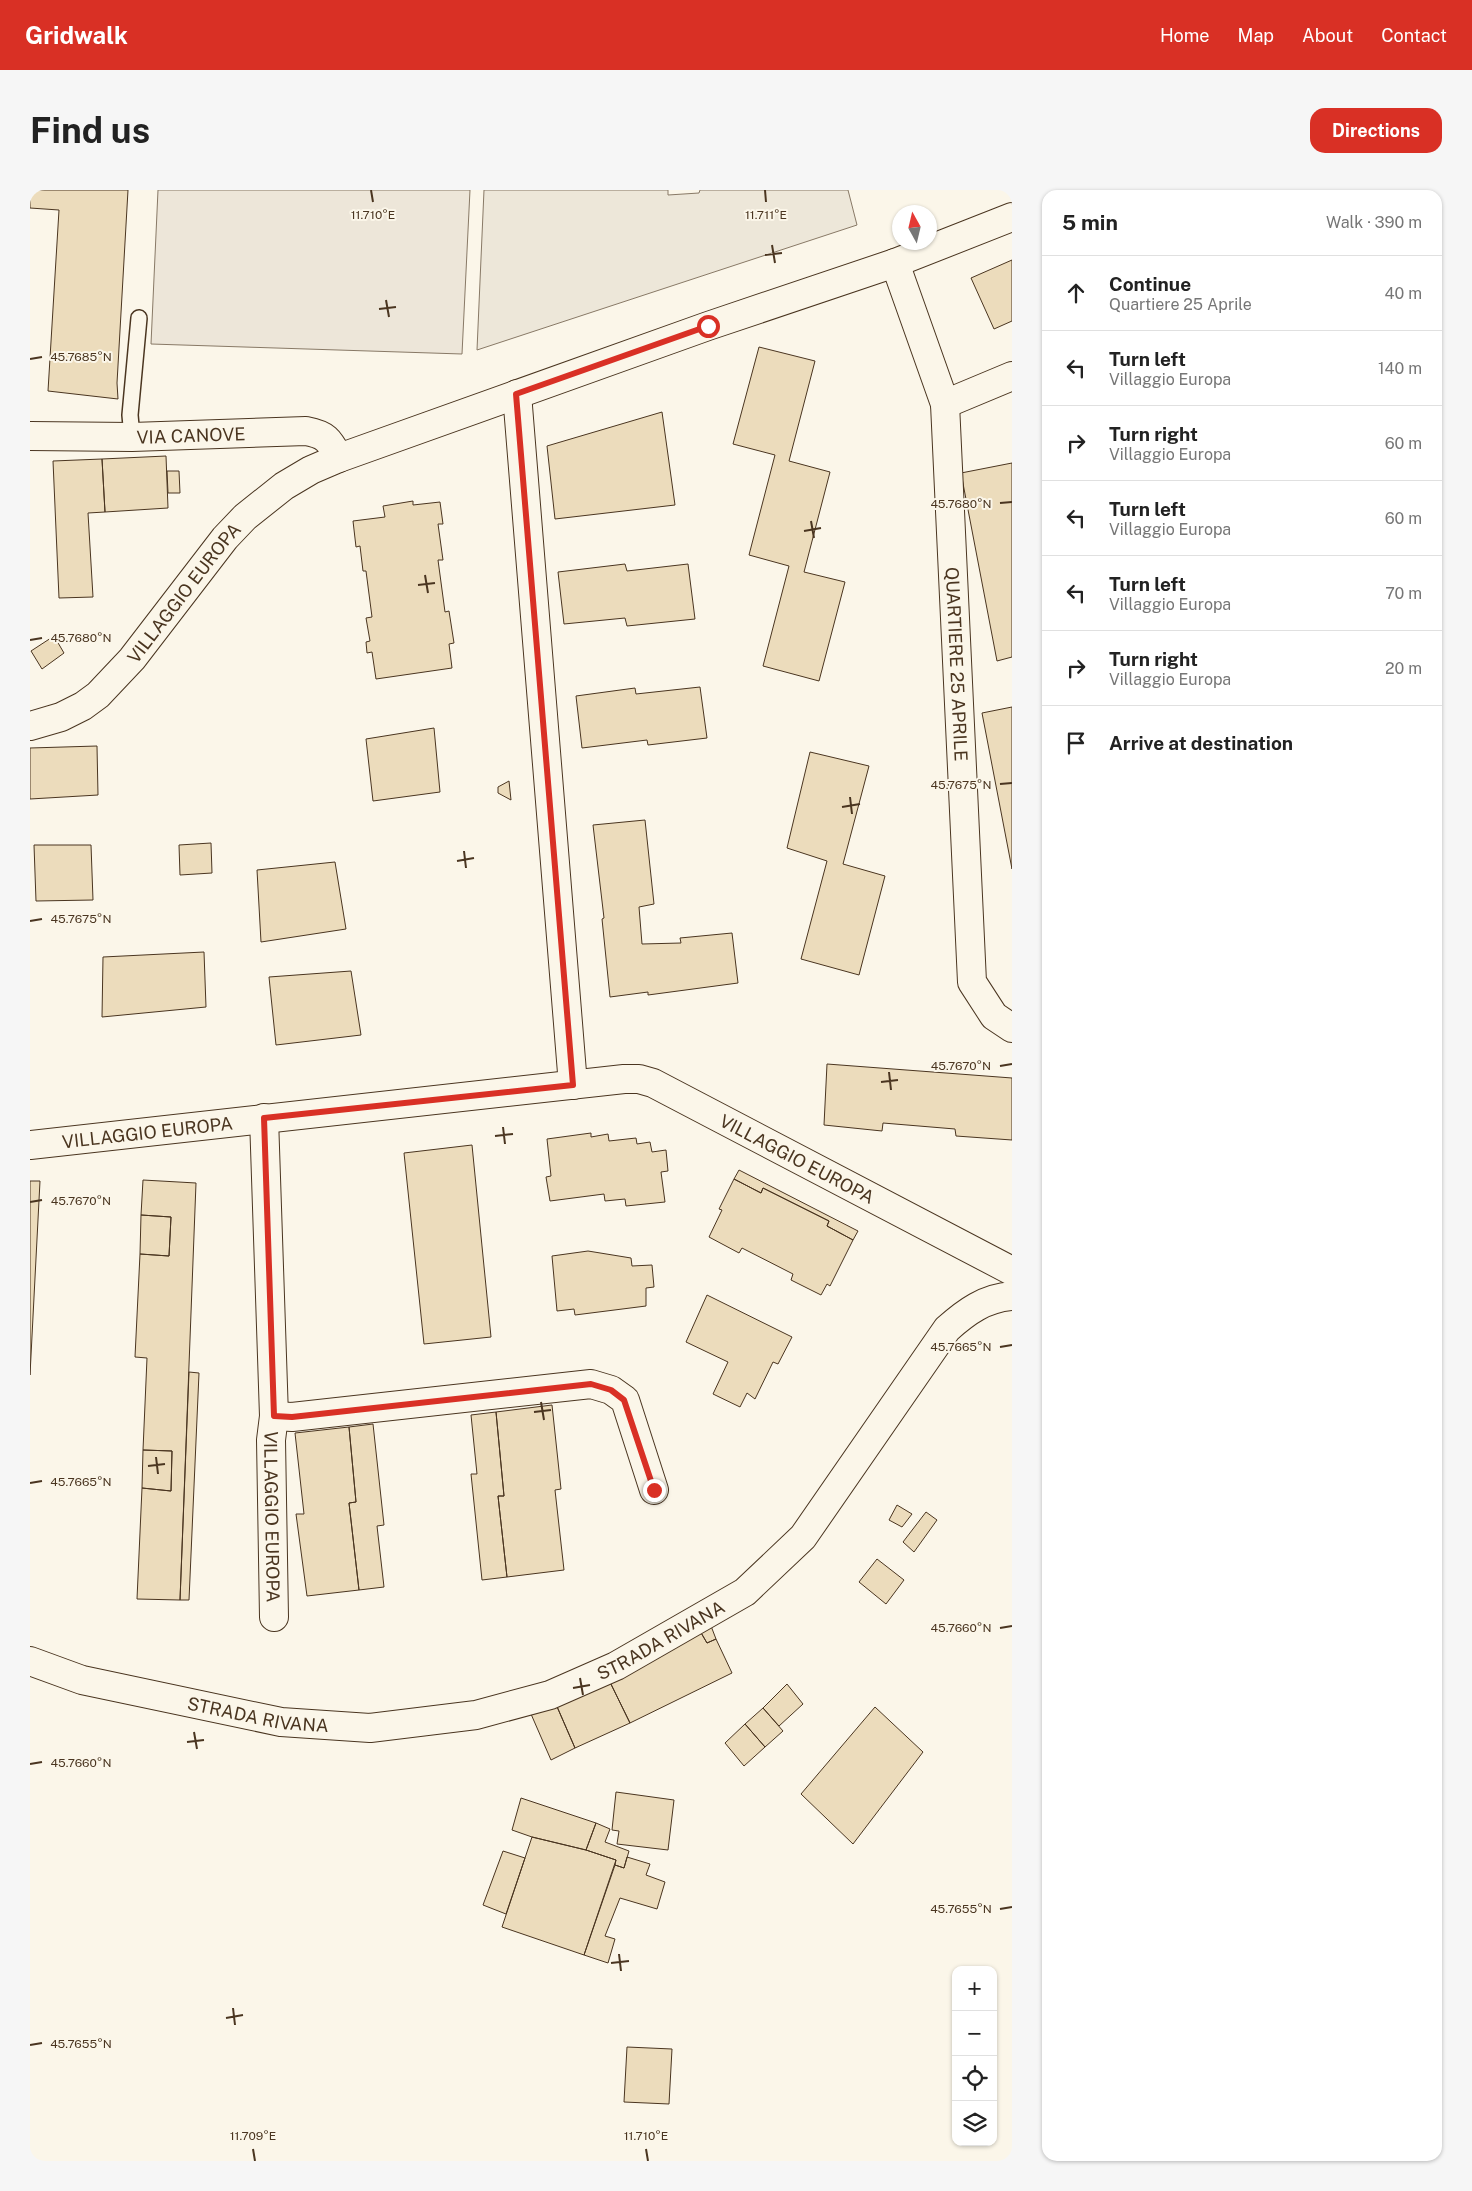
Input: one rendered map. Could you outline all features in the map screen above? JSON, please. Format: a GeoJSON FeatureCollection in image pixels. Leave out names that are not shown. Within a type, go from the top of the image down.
{"type":"FeatureCollection","features":[{"type":"Feature","properties":{"kind":"street"},"geometry":{"type":"LineString","coordinates":[[339,458],[516,394],[895,263],[1012,217]]}},
{"type":"Feature","properties":{"kind":"street","name":"QUARTIERE 25 APRILE"},"geometry":{"type":"LineString","coordinates":[[895,263],[945,404],[972,982],[994,1016],[1012,1028]]}},
{"type":"Feature","properties":{"kind":"street"},"geometry":{"type":"LineString","coordinates":[[945,404],[1012,376]]}},
{"type":"Feature","properties":{"kind":"street"},"geometry":{"type":"LineString","coordinates":[[516,394],[573,1085]]}},
{"type":"Feature","properties":{"kind":"street","name":"VIA CANOVE"},"geometry":{"type":"LineString","coordinates":[[30,436],[132,437],[306,431],[318,433],[328,439],[339,458]]}},
{"type":"Feature","properties":{"kind":"street","name":"VILLAGGIO EUROPA"},"geometry":{"type":"LineString","coordinates":[[30,726],[68,713],[83,706],[98,695],[132,659],[225,538],[245,517],[284,486],[311,470],[339,458]]}},
{"type":"Feature","properties":{"kind":"street","name":"VILLAGGIO EUROPA"},"geometry":{"type":"LineString","coordinates":[[30,1145],[264,1118],[624,1079],[639,1079],[653,1083],[1012,1271]]}},
{"type":"Feature","properties":{"kind":"street","name":"VILLAGGIO EUROPA"},"geometry":{"type":"LineString","coordinates":[[264,1118],[274,1416],[271,1440],[274,1617]]}},
{"type":"Feature","properties":{"kind":"street","name":"STRADA RIVANA"},"geometry":{"type":"LineString","coordinates":[[30,1660],[82,1680],[281,1722],[370,1728],[476,1715],[550,1695],[616,1666],[745,1592],[803,1537],[947,1329],[965,1313],[983,1302],[1012,1296]]}},
{"type":"Feature","properties":{"kind":"street","name":"VILLAGGIO EUROPA"},"geometry":{"type":"LineString","coordinates":[[274,1416],[292,1417],[591,1384],[611,1390],[624,1400],[654,1490]]}},
{"type":"Feature","properties":{"kind":"lane"},"geometry":{"type":"LineString","coordinates":[[132,437],[130,415],[139,318]]}},
{"type":"Feature","properties":{"kind":"shaded area"},"geometry":{"type":"Polygon","coordinates":[[[158,190],[470,190],[462,354],[151,344],[158,190]]]}},
{"type":"Feature","properties":{"kind":"shaded area"},"geometry":{"type":"Polygon","coordinates":[[[484,190],[668,190],[668,195],[699,193],[700,190],[848,190],[857,225],[477,350],[484,190]]]}},
{"type":"Feature","properties":{"kind":"building"},"geometry":{"type":"Polygon","coordinates":[[[30,190],[128,190],[117,383],[118,399],[48,391],[59,210],[30,208],[30,190]]]}},
{"type":"Feature","properties":{"kind":"building"},"geometry":{"type":"Polygon","coordinates":[[[1012,260],[1012,321],[994,329],[971,278],[1012,260]]]}},
{"type":"Feature","properties":{"kind":"building"},"geometry":{"type":"Polygon","coordinates":[[[759,347],[815,361],[789,461],[830,472],[804,572],[845,582],[819,681],[763,666],[789,566],[749,555],[775,455],[733,444],[759,347]]]}},
{"type":"Feature","properties":{"kind":"building"},"geometry":{"type":"Polygon","coordinates":[[[662,412],[675,505],[555,519],[547,446],[662,412]]]}},
{"type":"Feature","properties":{"kind":"building"},"geometry":{"type":"Polygon","coordinates":[[[166,456],[168,508],[105,512],[102,459],[166,456]]]}},
{"type":"Feature","properties":{"kind":"building"},"geometry":{"type":"Polygon","coordinates":[[[102,459],[105,512],[88,513],[93,597],[59,598],[53,461],[102,459]]]}},
{"type":"Feature","properties":{"kind":"building"},"geometry":{"type":"Polygon","coordinates":[[[1012,463],[1012,657],[997,661],[961,473],[1012,463]]]}},
{"type":"Feature","properties":{"kind":"building"},"geometry":{"type":"Polygon","coordinates":[[[167,471],[179,471],[180,493],[168,493],[167,471]]]}},
{"type":"Feature","properties":{"kind":"building"},"geometry":{"type":"Polygon","coordinates":[[[413,501],[413,505],[440,502],[443,524],[438,524],[443,560],[438,560],[445,612],[449,611],[454,643],[449,644],[452,668],[376,679],[372,652],[367,653],[366,642],[370,641],[366,618],[372,617],[366,571],[363,571],[360,546],[356,547],[353,521],[385,517],[383,506],[413,501]]]}},
{"type":"Feature","properties":{"kind":"building"},"geometry":{"type":"Polygon","coordinates":[[[625,564],[627,571],[688,564],[695,619],[627,626],[625,618],[564,624],[558,572],[625,564]]]}},
{"type":"Feature","properties":{"kind":"building"},"geometry":{"type":"Polygon","coordinates":[[[54,636],[64,653],[42,669],[31,651],[54,636]]]}},
{"type":"Feature","properties":{"kind":"building"},"geometry":{"type":"Polygon","coordinates":[[[700,687],[707,738],[648,745],[647,740],[582,748],[576,696],[635,688],[636,694],[700,687]]]}},
{"type":"Feature","properties":{"kind":"building"},"geometry":{"type":"Polygon","coordinates":[[[1012,707],[1012,869],[982,713],[1012,707]]]}},
{"type":"Feature","properties":{"kind":"building"},"geometry":{"type":"Polygon","coordinates":[[[434,728],[440,792],[373,801],[366,739],[434,728]]]}},
{"type":"Feature","properties":{"kind":"building"},"geometry":{"type":"Polygon","coordinates":[[[97,746],[98,795],[30,799],[30,748],[97,746]]]}},
{"type":"Feature","properties":{"kind":"building"},"geometry":{"type":"Polygon","coordinates":[[[810,752],[869,766],[843,864],[885,876],[859,975],[801,959],[827,861],[787,848],[810,752]]]}},
{"type":"Feature","properties":{"kind":"building"},"geometry":{"type":"Polygon","coordinates":[[[509,781],[511,800],[498,793],[498,787],[509,781]]]}},
{"type":"Feature","properties":{"kind":"building"},"geometry":{"type":"Polygon","coordinates":[[[645,820],[654,904],[639,907],[642,944],[681,943],[680,938],[732,933],[738,983],[648,995],[648,992],[610,997],[602,919],[604,918],[593,825],[645,820]]]}},
{"type":"Feature","properties":{"kind":"building"},"geometry":{"type":"Polygon","coordinates":[[[211,843],[212,873],[180,875],[179,845],[211,843]]]}},
{"type":"Feature","properties":{"kind":"building"},"geometry":{"type":"Polygon","coordinates":[[[34,845],[91,845],[93,900],[36,901],[34,845]]]}},
{"type":"Feature","properties":{"kind":"building"},"geometry":{"type":"Polygon","coordinates":[[[335,862],[346,929],[261,942],[257,870],[335,862]]]}},
{"type":"Feature","properties":{"kind":"building"},"geometry":{"type":"Polygon","coordinates":[[[204,952],[206,1007],[102,1017],[103,957],[204,952]]]}},
{"type":"Feature","properties":{"kind":"building"},"geometry":{"type":"Polygon","coordinates":[[[351,971],[361,1035],[276,1045],[269,977],[351,971]]]}},
{"type":"Feature","properties":{"kind":"building"},"geometry":{"type":"Polygon","coordinates":[[[827,1064],[1012,1078],[1012,1140],[956,1136],[955,1129],[883,1123],[882,1131],[824,1125],[827,1064]]]}},
{"type":"Feature","properties":{"kind":"building"},"geometry":{"type":"Polygon","coordinates":[[[591,1133],[591,1137],[608,1134],[609,1141],[636,1138],[637,1144],[650,1142],[652,1152],[666,1150],[668,1171],[661,1172],[665,1202],[626,1206],[625,1199],[605,1201],[604,1194],[550,1201],[546,1177],[551,1176],[547,1139],[591,1133]]]}},
{"type":"Feature","properties":{"kind":"building"},"geometry":{"type":"Polygon","coordinates":[[[472,1145],[491,1337],[424,1344],[404,1153],[472,1145]]]}},
{"type":"Feature","properties":{"kind":"building"},"geometry":{"type":"Polygon","coordinates":[[[739,1170],[858,1231],[853,1240],[827,1226],[829,1221],[763,1188],[761,1193],[734,1179],[739,1170]]]}},
{"type":"Feature","properties":{"kind":"building"},"geometry":{"type":"Polygon","coordinates":[[[734,1179],[761,1193],[763,1188],[829,1221],[827,1226],[853,1240],[830,1286],[827,1284],[821,1295],[791,1280],[793,1274],[742,1248],[739,1253],[709,1237],[722,1210],[719,1209],[734,1179]]]}},
{"type":"Feature","properties":{"kind":"building"},"geometry":{"type":"Polygon","coordinates":[[[143,1180],[196,1183],[180,1600],[137,1599],[142,1488],[171,1491],[172,1451],[143,1450],[147,1358],[135,1357],[140,1254],[169,1256],[171,1217],[141,1215],[143,1180]]]}},
{"type":"Feature","properties":{"kind":"building"},"geometry":{"type":"Polygon","coordinates":[[[30,1181],[40,1181],[30,1375],[30,1181]]]}},
{"type":"Feature","properties":{"kind":"building"},"geometry":{"type":"Polygon","coordinates":[[[141,1215],[171,1217],[169,1256],[140,1254],[141,1215]]]}},
{"type":"Feature","properties":{"kind":"building"},"geometry":{"type":"Polygon","coordinates":[[[588,1251],[631,1258],[632,1266],[652,1265],[654,1287],[646,1288],[646,1306],[575,1315],[574,1309],[557,1311],[552,1256],[588,1251]]]}},
{"type":"Feature","properties":{"kind":"building"},"geometry":{"type":"Polygon","coordinates":[[[707,1295],[792,1337],[778,1364],[773,1362],[755,1399],[747,1393],[740,1407],[713,1394],[728,1362],[686,1342],[707,1295]]]}},
{"type":"Feature","properties":{"kind":"building"},"geometry":{"type":"Polygon","coordinates":[[[189,1372],[199,1373],[189,1600],[180,1600],[189,1372]]]}},
{"type":"Feature","properties":{"kind":"building"},"geometry":{"type":"Polygon","coordinates":[[[552,1405],[561,1489],[555,1490],[564,1570],[507,1577],[498,1496],[504,1496],[496,1412],[552,1405]]]}},
{"type":"Feature","properties":{"kind":"building"},"geometry":{"type":"Polygon","coordinates":[[[496,1412],[504,1496],[498,1496],[507,1577],[482,1580],[471,1474],[477,1474],[471,1415],[496,1412]]]}},
{"type":"Feature","properties":{"kind":"building"},"geometry":{"type":"Polygon","coordinates":[[[373,1424],[384,1525],[377,1526],[384,1587],[359,1590],[349,1503],[356,1502],[349,1427],[373,1424]]]}},
{"type":"Feature","properties":{"kind":"building"},"geometry":{"type":"Polygon","coordinates":[[[349,1427],[356,1502],[349,1503],[359,1590],[307,1596],[296,1514],[304,1514],[295,1433],[349,1427]]]}},
{"type":"Feature","properties":{"kind":"building"},"geometry":{"type":"Polygon","coordinates":[[[143,1450],[172,1451],[171,1491],[142,1488],[143,1450]]]}},
{"type":"Feature","properties":{"kind":"building"},"geometry":{"type":"Polygon","coordinates":[[[897,1505],[912,1514],[902,1527],[889,1520],[897,1505]]]}},
{"type":"Feature","properties":{"kind":"building"},"geometry":{"type":"Polygon","coordinates":[[[926,1512],[937,1520],[914,1552],[903,1542],[926,1512]]]}},
{"type":"Feature","properties":{"kind":"building"},"geometry":{"type":"Polygon","coordinates":[[[877,1559],[904,1580],[886,1604],[859,1582],[877,1559]]]}},
{"type":"Feature","properties":{"kind":"building"},"geometry":{"type":"Polygon","coordinates":[[[711,1626],[716,1639],[707,1643],[700,1631],[711,1626]]]}},
{"type":"Feature","properties":{"kind":"building"},"geometry":{"type":"Polygon","coordinates":[[[700,1631],[707,1643],[716,1639],[732,1673],[630,1723],[607,1676],[700,1631]]]}},
{"type":"Feature","properties":{"kind":"building"},"geometry":{"type":"Polygon","coordinates":[[[607,1676],[630,1723],[575,1748],[555,1702],[607,1676]]]}},
{"type":"Feature","properties":{"kind":"building"},"geometry":{"type":"Polygon","coordinates":[[[787,1684],[803,1704],[779,1726],[763,1708],[787,1684]]]}},
{"type":"Feature","properties":{"kind":"building"},"geometry":{"type":"Polygon","coordinates":[[[555,1702],[575,1748],[551,1760],[531,1714],[555,1702]]]}},
{"type":"Feature","properties":{"kind":"building"},"geometry":{"type":"Polygon","coordinates":[[[875,1707],[923,1752],[853,1844],[801,1794],[875,1707]]]}},
{"type":"Feature","properties":{"kind":"building"},"geometry":{"type":"Polygon","coordinates":[[[763,1708],[783,1731],[765,1747],[745,1724],[763,1708]]]}},
{"type":"Feature","properties":{"kind":"building"},"geometry":{"type":"Polygon","coordinates":[[[745,1724],[765,1747],[744,1766],[725,1743],[745,1724]]]}},
{"type":"Feature","properties":{"kind":"building"},"geometry":{"type":"Polygon","coordinates":[[[616,1792],[674,1800],[668,1850],[617,1844],[619,1831],[612,1830],[616,1792]]]}},
{"type":"Feature","properties":{"kind":"building"},"geometry":{"type":"Polygon","coordinates":[[[521,1798],[596,1823],[586,1850],[532,1837],[512,1830],[521,1798]]]}},
{"type":"Feature","properties":{"kind":"building"},"geometry":{"type":"Polygon","coordinates":[[[596,1823],[610,1829],[605,1842],[629,1851],[624,1868],[615,1865],[616,1860],[586,1850],[596,1823]]]}},
{"type":"Feature","properties":{"kind":"building"},"geometry":{"type":"Polygon","coordinates":[[[532,1837],[586,1850],[616,1860],[584,1955],[502,1927],[532,1837]]]}},
{"type":"Feature","properties":{"kind":"building"},"geometry":{"type":"Polygon","coordinates":[[[503,1851],[525,1858],[506,1914],[483,1905],[503,1851]]]}},
{"type":"Feature","properties":{"kind":"building"},"geometry":{"type":"Polygon","coordinates":[[[627,1857],[650,1864],[646,1875],[665,1882],[657,1909],[620,1898],[605,1936],[615,1939],[608,1963],[584,1955],[615,1865],[624,1868],[627,1857]]]}},
{"type":"Feature","properties":{"kind":"building"},"geometry":{"type":"Polygon","coordinates":[[[627,2047],[672,2049],[669,2104],[624,2102],[627,2047]]]}},
{"type":"Feature","properties":{"kind":"route"},"geometry":{"type":"LineString","coordinates":[[654,1490],[624,1400],[611,1390],[591,1384],[292,1417],[274,1416],[264,1118],[573,1085],[516,394],[708,326]]}}]}
